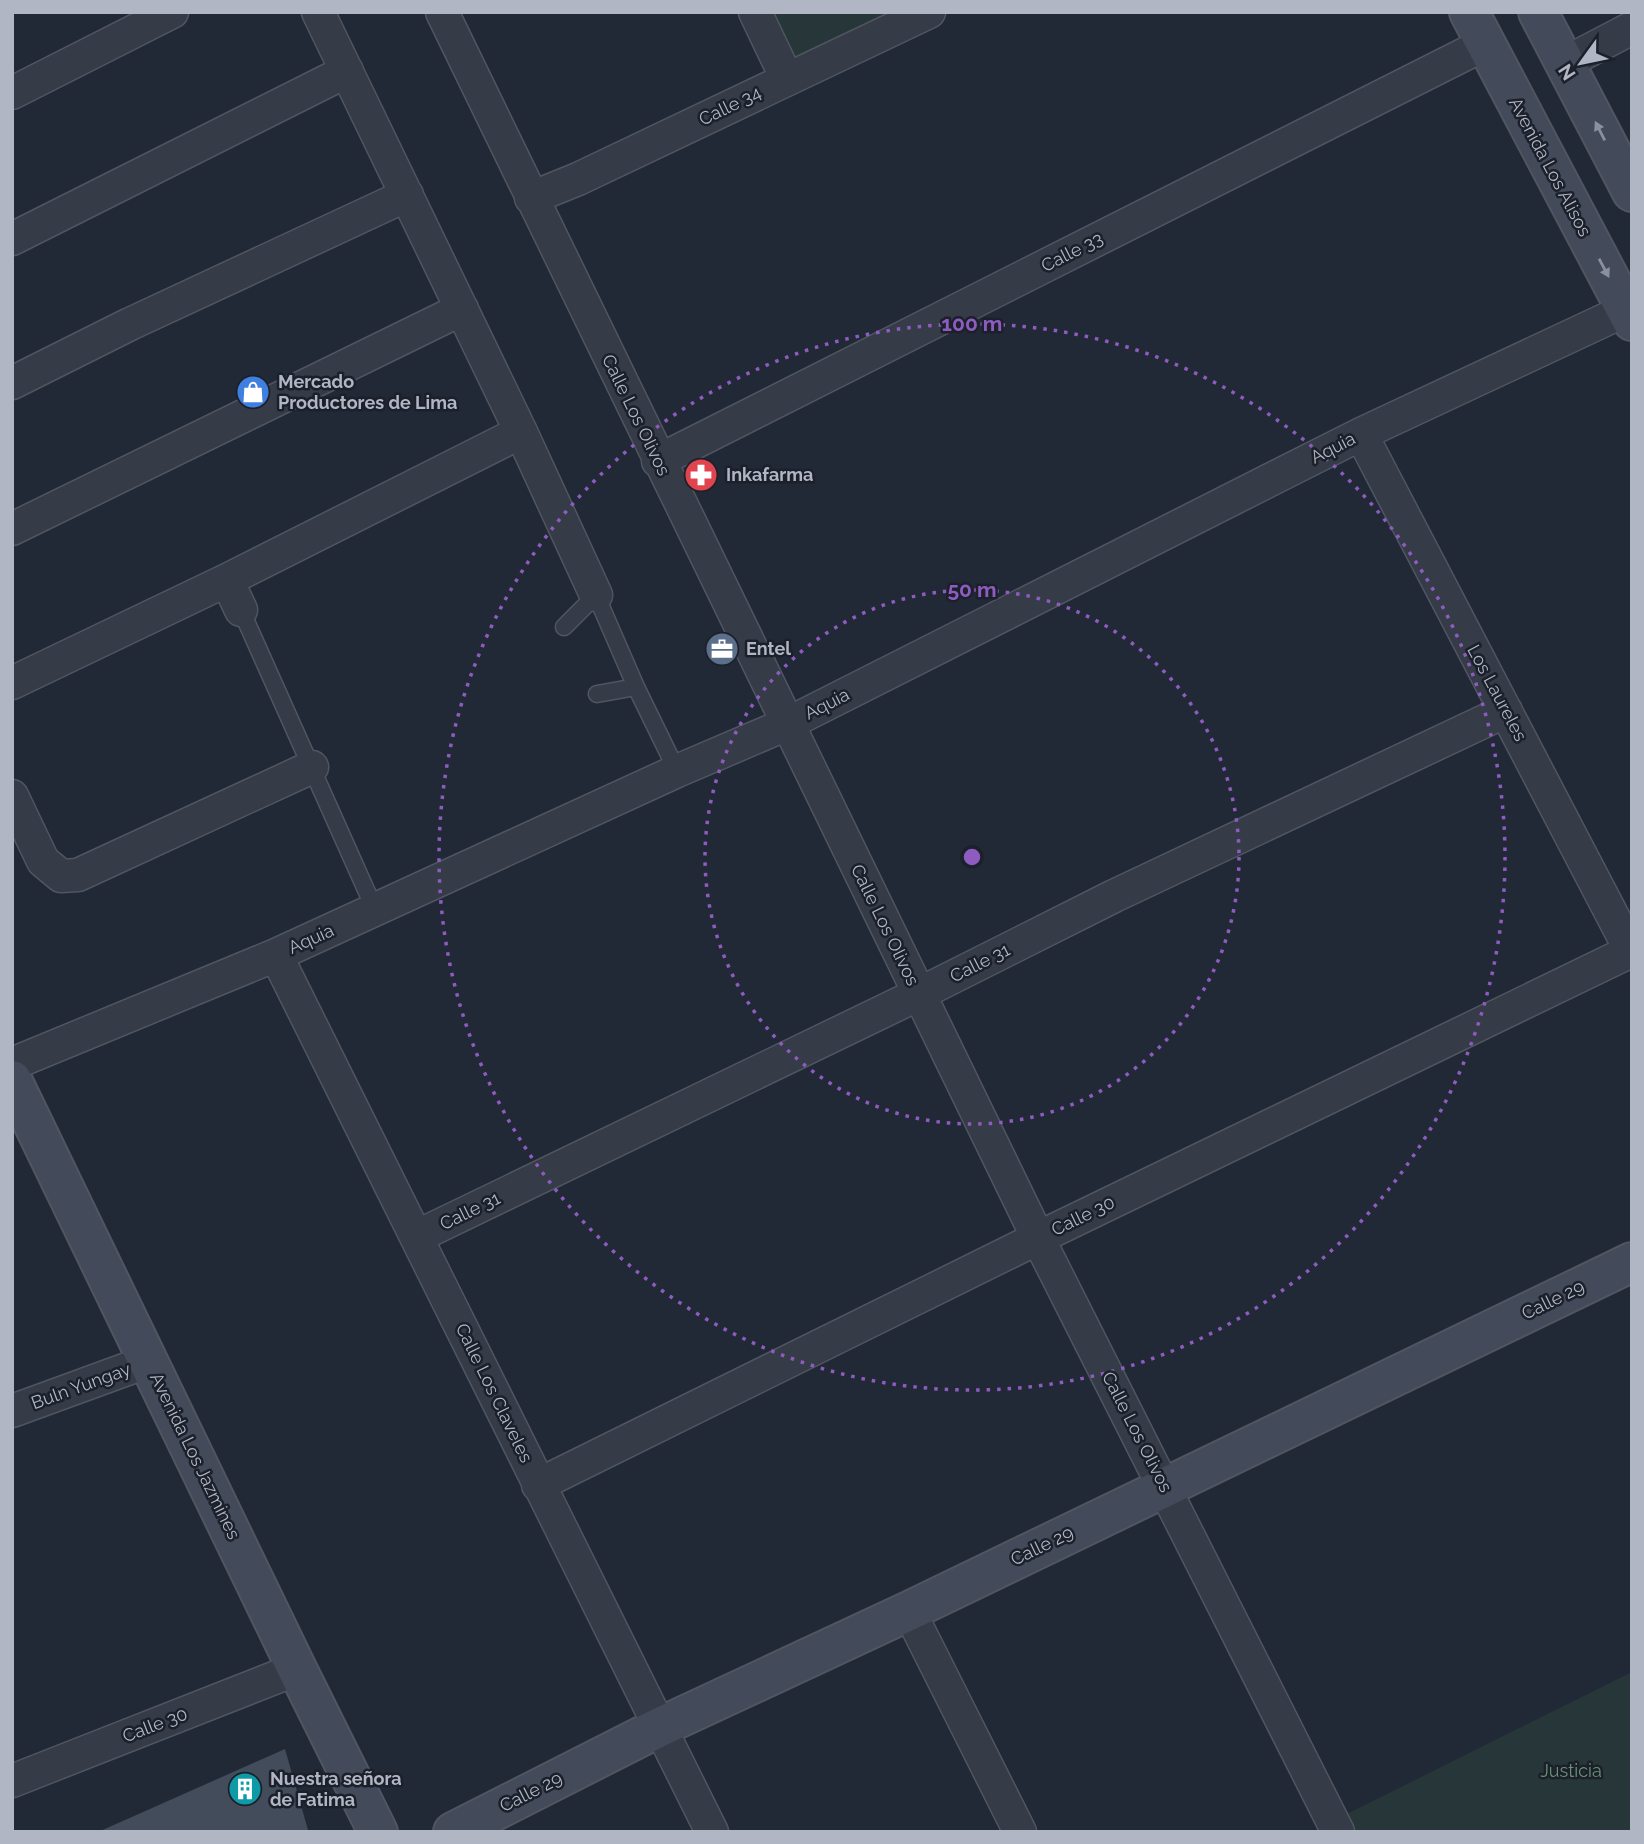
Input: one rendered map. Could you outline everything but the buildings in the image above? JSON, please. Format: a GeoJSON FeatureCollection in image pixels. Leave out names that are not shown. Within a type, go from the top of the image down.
{"type":"FeatureCollection","features":[{"type":"Feature","properties":{"kind":"street"},"geometry":{"type":"LineString","coordinates":[[12,93],[172,12]]}},
{"type":"Feature","properties":{"kind":"street"},"geometry":{"type":"LineString","coordinates":[[318,12],[521,432],[596,595]]}},
{"type":"Feature","properties":{"kind":"street","name":"Calle Los Olivos"},"geometry":{"type":"LineString","coordinates":[[442,12],[1038,1238],[1338,1832]]}},
{"type":"Feature","properties":{"kind":"street"},"geometry":{"type":"LineString","coordinates":[[755,12],[787,79]]}},
{"type":"Feature","properties":{"kind":"street","name":"Calle 34"},"geometry":{"type":"LineString","coordinates":[[531,198],[578,179],[929,12]]}},
{"type":"Feature","properties":{"kind":"street"},"geometry":{"type":"LineString","coordinates":[[1538,12],[1632,191]]}},
{"type":"Feature","properties":{"kind":"street","name":"Avenida Los Alisos"},"geometry":{"type":"LineString","coordinates":[[1477,28],[1629,315]]}},
{"type":"Feature","properties":{"kind":"street","name":"Calle 33"},"geometry":{"type":"LineString","coordinates":[[658,461],[1477,28]]}},
{"type":"Feature","properties":{"kind":"street"},"geometry":{"type":"LineString","coordinates":[[1565,63],[1632,28]]}},
{"type":"Feature","properties":{"kind":"street"},"geometry":{"type":"LineString","coordinates":[[12,239],[347,71]]}},
{"type":"Feature","properties":{"kind":"street"},"geometry":{"type":"LineString","coordinates":[[12,383],[130,324],[407,195]]}},
{"type":"Feature","properties":{"kind":"street"},"geometry":{"type":"LineString","coordinates":[[12,529],[462,309]]}},
{"type":"Feature","properties":{"kind":"street","name":"Aquia"},"geometry":{"type":"LineString","coordinates":[[12,1065],[276,955],[677,771],[787,724],[1361,434],[1629,315]]}},
{"type":"Feature","properties":{"kind":"street"},"geometry":{"type":"LineString","coordinates":[[12,683],[227,580],[521,432]]}},
{"type":"Feature","properties":{"kind":"street","name":"Los Laureles"},"geometry":{"type":"LineString","coordinates":[[1361,434],[1631,952]]}},
{"type":"Feature","properties":{"kind":"street"},"geometry":{"type":"LineString","coordinates":[[227,580],[241,610]]}},
{"type":"Feature","properties":{"kind":"street","name":"Calle 31"},"geometry":{"type":"LineString","coordinates":[[418,1236],[919,994],[1114,896],[1506,711]]}},
{"type":"Feature","properties":{"kind":"street"},"geometry":{"type":"LineString","coordinates":[[12,796],[43,861],[61,876],[78,875],[312,767]]}},
{"type":"Feature","properties":{"kind":"street","name":"Calle 30"},"geometry":{"type":"LineString","coordinates":[[538,1485],[1038,1238],[1631,952]]}},
{"type":"Feature","properties":{"kind":"street","name":"Calle Los Claveles"},"geometry":{"type":"LineString","coordinates":[[276,955],[712,1832]]}},
{"type":"Feature","properties":{"kind":"street","name":"Avenida Los Jazmines"},"geometry":{"type":"LineString","coordinates":[[12,1080],[378,1832]]}},
{"type":"Feature","properties":{"kind":"street","name":"Calle 29"},"geometry":{"type":"LineString","coordinates":[[453,1832],[660,1727],[909,1611],[1632,1262]]}},
{"type":"Feature","properties":{"kind":"street","name":"Buln Yungay"},"geometry":{"type":"LineString","coordinates":[[12,1411],[149,1361]]}},
{"type":"Feature","properties":{"kind":"street"},"geometry":{"type":"LineString","coordinates":[[909,1611],[1020,1832]]}},
{"type":"Feature","properties":{"kind":"street","name":"Calle 30"},"geometry":{"type":"LineString","coordinates":[[12,1781],[297,1669]]}},
{"type":"Feature","properties":{"kind":"lane"},"geometry":{"type":"LineString","coordinates":[[564,627],[596,595],[636,687],[677,771]]}},
{"type":"Feature","properties":{"kind":"lane"},"geometry":{"type":"LineString","coordinates":[[241,610],[375,910]]}},
{"type":"Feature","properties":{"kind":"lane"},"geometry":{"type":"LineString","coordinates":[[597,694],[636,687]]}},
{"type":"Feature","properties":{"kind":"green space"},"geometry":{"type":"Polygon","coordinates":[[[772,12],[892,12],[794,58],[772,12]]]}},
{"type":"Feature","properties":{"kind":"green space","name":"Justicia"},"geometry":{"type":"Polygon","coordinates":[[[1632,1672],[1632,1832],[1356,1832],[1347,1814],[1632,1672]]]}},
{"type":"Feature","properties":{"kind":"place","name":"Mercado Productores de Lima"},"geometry":{"type":"Point","coordinates":[253,392]}},
{"type":"Feature","properties":{"kind":"place","name":"Inkafarma"},"geometry":{"type":"Point","coordinates":[701,475]}},
{"type":"Feature","properties":{"kind":"place","name":"Entel"},"geometry":{"type":"Point","coordinates":[722,649]}},
{"type":"Feature","properties":{"kind":"place","name":"Nuestra señora de Fatima"},"geometry":{"type":"Point","coordinates":[245,1789]}}]}
